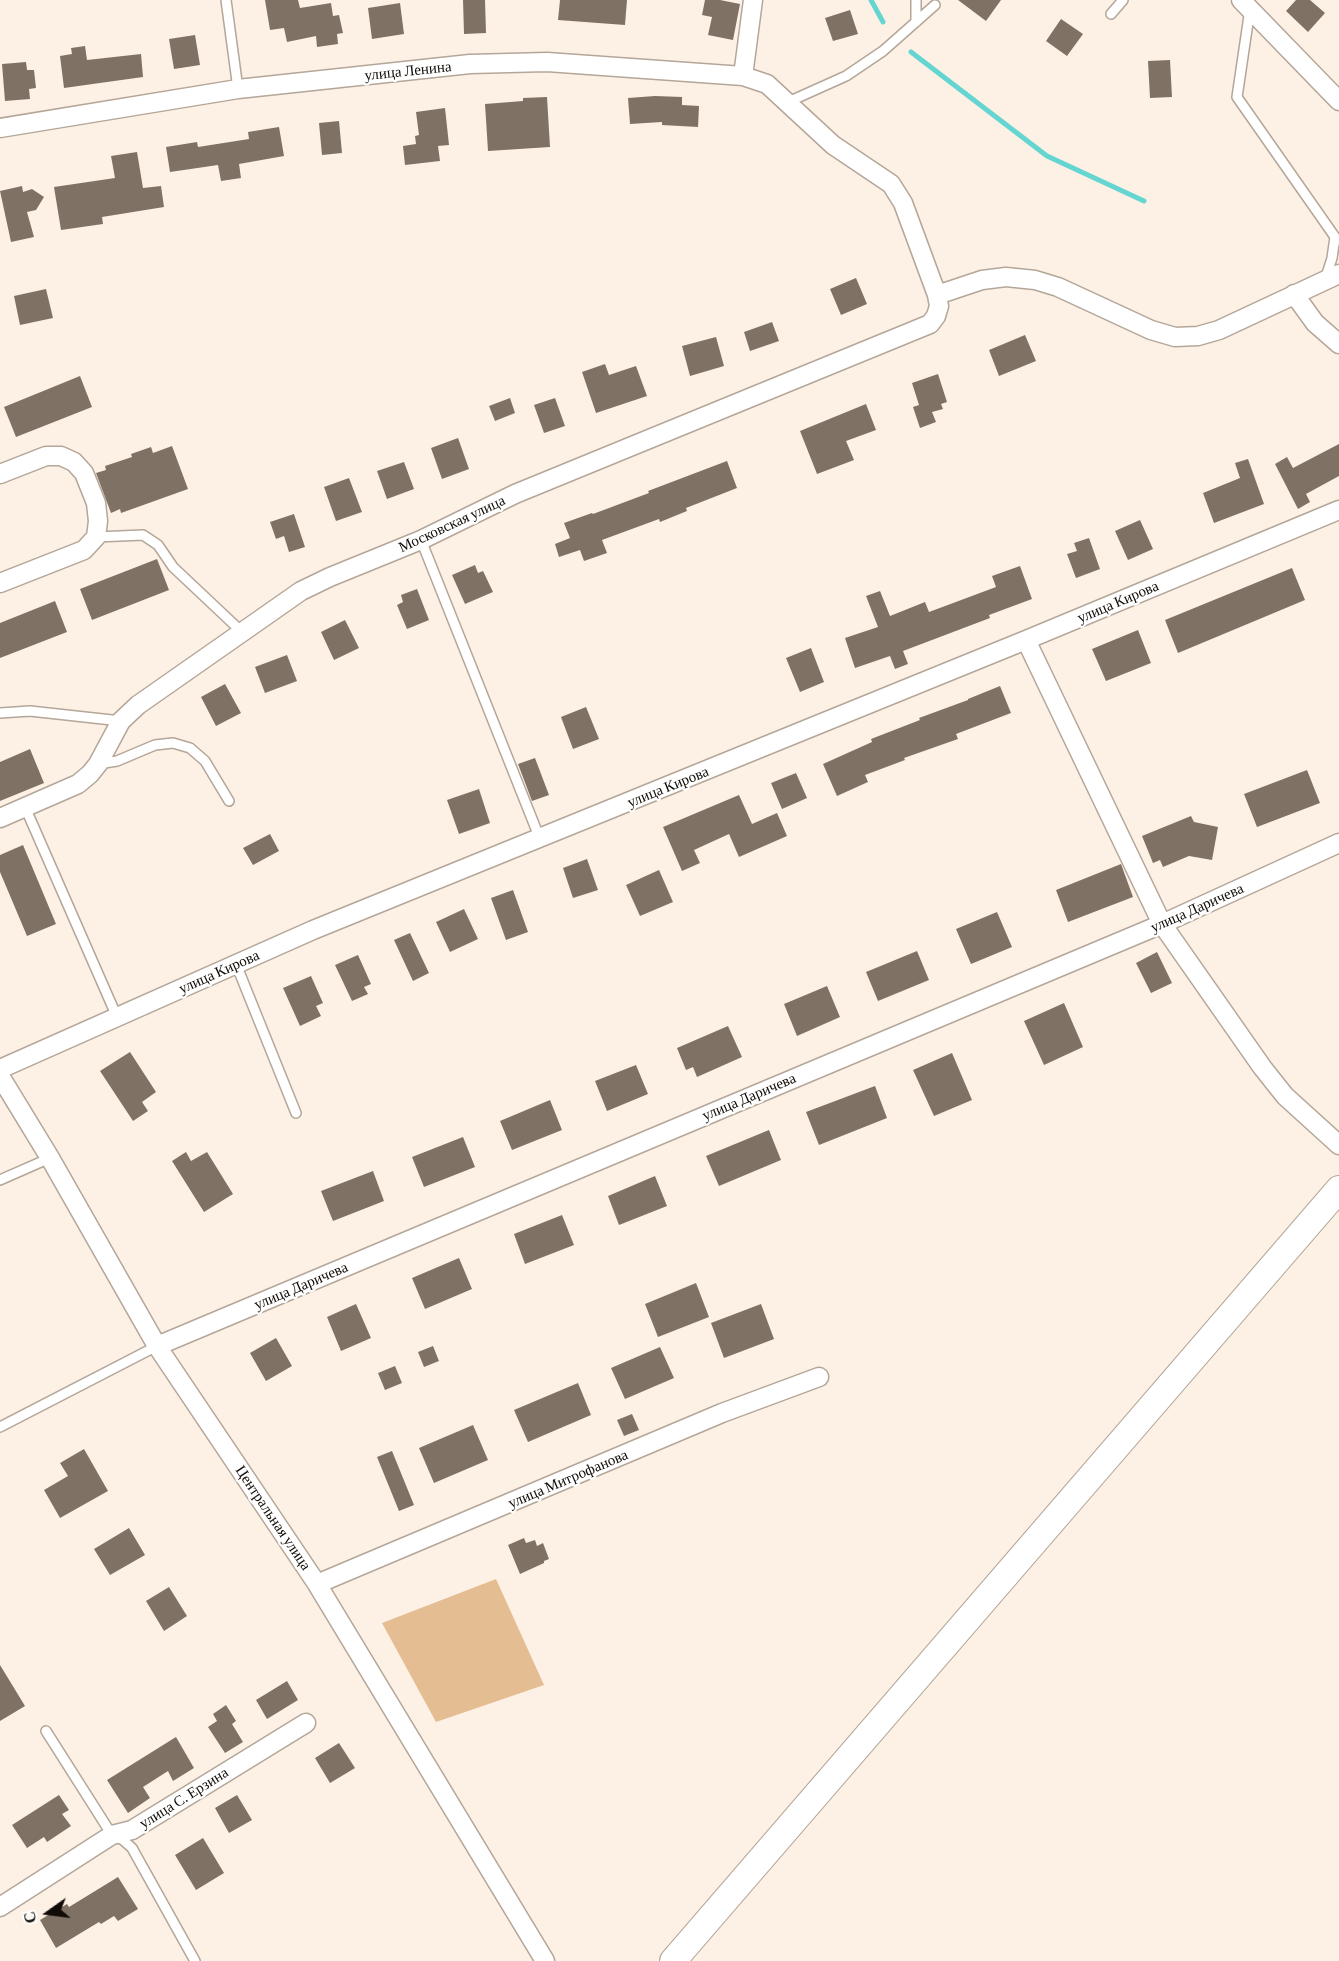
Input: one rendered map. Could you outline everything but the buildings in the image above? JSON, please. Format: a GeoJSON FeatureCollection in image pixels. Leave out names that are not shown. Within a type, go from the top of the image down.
{"type":"FeatureCollection","features":[{"type":"Feature","properties":{"kind":"main road"},"geometry":{"type":"LineString","coordinates":[[673,1961],[1339,1189]]}},
{"type":"Feature","properties":{"kind":"street"},"geometry":{"type":"LineString","coordinates":[[742,76],[753,0]]}},
{"type":"Feature","properties":{"kind":"street"},"geometry":{"type":"LineString","coordinates":[[1245,4],[1339,101]]}},
{"type":"Feature","properties":{"kind":"street","name":"улица Ленина"},"geometry":{"type":"LineString","coordinates":[[0,128],[238,89],[470,64],[547,63],[742,76],[767,84],[833,145],[891,184],[903,203],[937,295]]}},
{"type":"Feature","properties":{"kind":"street"},"geometry":{"type":"LineString","coordinates":[[937,295],[982,280],[1006,277],[1035,280],[1058,287],[1150,330],[1175,337],[1198,336],[1219,330],[1332,277]]}},
{"type":"Feature","properties":{"kind":"street"},"geometry":{"type":"LineString","coordinates":[[1294,294],[1315,323],[1339,344]]}},
{"type":"Feature","properties":{"kind":"street","name":"Московская улица"},"geometry":{"type":"LineString","coordinates":[[0,818],[78,784],[98,764],[121,721],[138,705],[302,591],[330,577],[421,540],[515,494],[930,324],[939,306],[937,295]]}},
{"type":"Feature","properties":{"kind":"street"},"geometry":{"type":"LineString","coordinates":[[0,474],[46,456],[61,456],[74,462],[84,473],[96,503],[98,520],[96,537],[84,550],[0,583]]}},
{"type":"Feature","properties":{"kind":"street","name":"улица Кирова"},"geometry":{"type":"LineString","coordinates":[[0,1069],[314,930],[1339,510]]}},
{"type":"Feature","properties":{"kind":"street"},"geometry":{"type":"LineString","coordinates":[[1026,640],[1162,924],[1286,1096],[1339,1145]]}},
{"type":"Feature","properties":{"kind":"street","name":"улица Даричева"},"geometry":{"type":"LineString","coordinates":[[157,1347],[1162,924],[1339,843]]}},
{"type":"Feature","properties":{"kind":"street","name":"Центральная улица"},"geometry":{"type":"LineString","coordinates":[[0,1076],[50,1158],[157,1347],[317,1584],[545,1961]]}},
{"type":"Feature","properties":{"kind":"street","name":"улица Митрофанова"},"geometry":{"type":"LineString","coordinates":[[317,1584],[722,1413],[819,1377]]}},
{"type":"Feature","properties":{"kind":"street","name":"улица С. Ерзина"},"geometry":{"type":"LineString","coordinates":[[0,1907],[112,1835],[132,1830],[306,1723]]}},
{"type":"Feature","properties":{"kind":"lane"},"geometry":{"type":"LineString","coordinates":[[226,0],[238,89]]}},
{"type":"Feature","properties":{"kind":"lane"},"geometry":{"type":"LineString","coordinates":[[916,0],[916,22]]}},
{"type":"Feature","properties":{"kind":"lane"},"geometry":{"type":"LineString","coordinates":[[1111,14],[1123,0]]}},
{"type":"Feature","properties":{"kind":"lane"},"geometry":{"type":"LineString","coordinates":[[1245,4],[1238,97],[1337,238],[1332,258],[1332,277]]}},
{"type":"Feature","properties":{"kind":"lane"},"geometry":{"type":"LineString","coordinates":[[788,102],[846,76],[883,51],[935,5]]}},
{"type":"Feature","properties":{"kind":"lane"},"geometry":{"type":"LineString","coordinates":[[96,537],[143,535],[158,544],[173,567],[242,632]]}},
{"type":"Feature","properties":{"kind":"lane"},"geometry":{"type":"LineString","coordinates":[[421,540],[540,839]]}},
{"type":"Feature","properties":{"kind":"lane"},"geometry":{"type":"LineString","coordinates":[[0,713],[30,711],[121,721]]}},
{"type":"Feature","properties":{"kind":"lane"},"geometry":{"type":"LineString","coordinates":[[98,764],[117,761],[155,745],[173,743],[190,748],[206,761],[229,801]]}},
{"type":"Feature","properties":{"kind":"lane"},"geometry":{"type":"LineString","coordinates":[[25,807],[117,1017]]}},
{"type":"Feature","properties":{"kind":"lane"},"geometry":{"type":"LineString","coordinates":[[236,964],[296,1113]]}},
{"type":"Feature","properties":{"kind":"lane"},"geometry":{"type":"LineString","coordinates":[[0,1180],[50,1158]]}},
{"type":"Feature","properties":{"kind":"lane"},"geometry":{"type":"LineString","coordinates":[[0,1427],[157,1347]]}},
{"type":"Feature","properties":{"kind":"lane"},"geometry":{"type":"LineString","coordinates":[[46,1731],[112,1835],[123,1840],[132,1848],[195,1961]]}},
{"type":"Feature","properties":{"kind":"shaded area"},"geometry":{"type":"Polygon","coordinates":[[[496,1579],[544,1685],[436,1722],[382,1623],[496,1579]]]}},
{"type":"Feature","properties":{"kind":"waterway"},"geometry":{"type":"LineString","coordinates":[[871,0],[883,22]]}},
{"type":"Feature","properties":{"kind":"waterway"},"geometry":{"type":"LineString","coordinates":[[911,52],[1047,156],[1144,201]]}}]}
